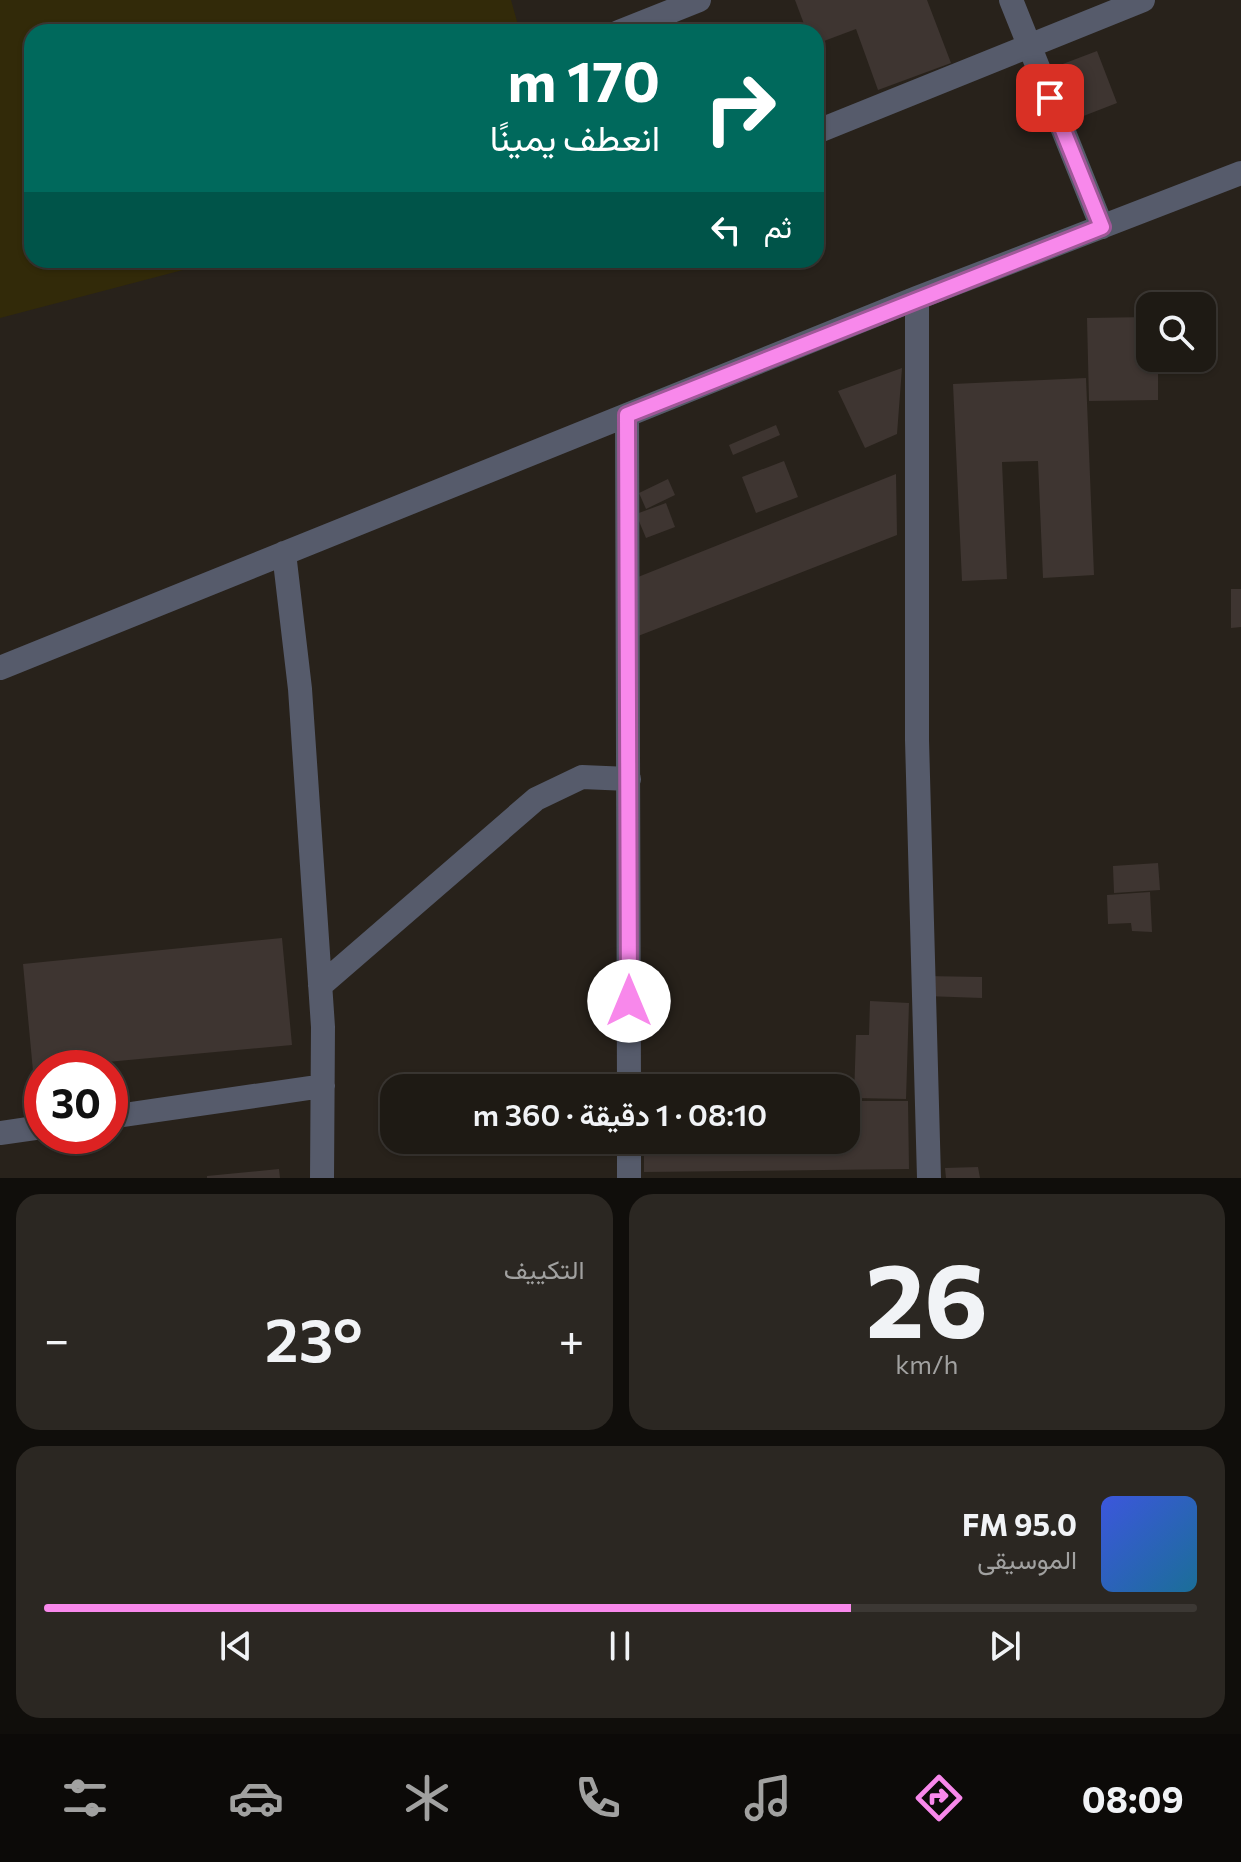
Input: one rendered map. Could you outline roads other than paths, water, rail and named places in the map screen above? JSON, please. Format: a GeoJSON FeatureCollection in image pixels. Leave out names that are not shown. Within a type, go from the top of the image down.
{"type":"FeatureCollection","features":[{"type":"Feature","properties":{"kind":"street"},"geometry":{"type":"LineString","coordinates":[[639,24],[699,0]]}},
{"type":"Feature","properties":{"kind":"street"},"geometry":{"type":"LineString","coordinates":[[1011,0],[1102,227]]}},
{"type":"Feature","properties":{"kind":"street"},"geometry":{"type":"LineString","coordinates":[[824,129],[1143,0]]}},
{"type":"Feature","properties":{"kind":"street"},"geometry":{"type":"LineString","coordinates":[[0,668],[917,298],[1241,173]]}},
{"type":"Feature","properties":{"kind":"street"},"geometry":{"type":"LineString","coordinates":[[917,298],[917,740],[929,1178]]}},
{"type":"Feature","properties":{"kind":"street"},"geometry":{"type":"LineString","coordinates":[[627,415],[629,1074]]}},
{"type":"Feature","properties":{"kind":"street"},"geometry":{"type":"LineString","coordinates":[[284,553],[300,689],[323,1027],[322,1178]]}},
{"type":"Feature","properties":{"kind":"street"},"geometry":{"type":"LineString","coordinates":[[320,986],[536,799],[582,777],[629,779]]}},
{"type":"Feature","properties":{"kind":"street"},"geometry":{"type":"LineString","coordinates":[[128,1114],[323,1086]]}},
{"type":"Feature","properties":{"kind":"street"},"geometry":{"type":"LineString","coordinates":[[0,1133],[24,1130]]}},
{"type":"Feature","properties":{"kind":"street"},"geometry":{"type":"LineString","coordinates":[[629,1154],[629,1178]]}}]}
